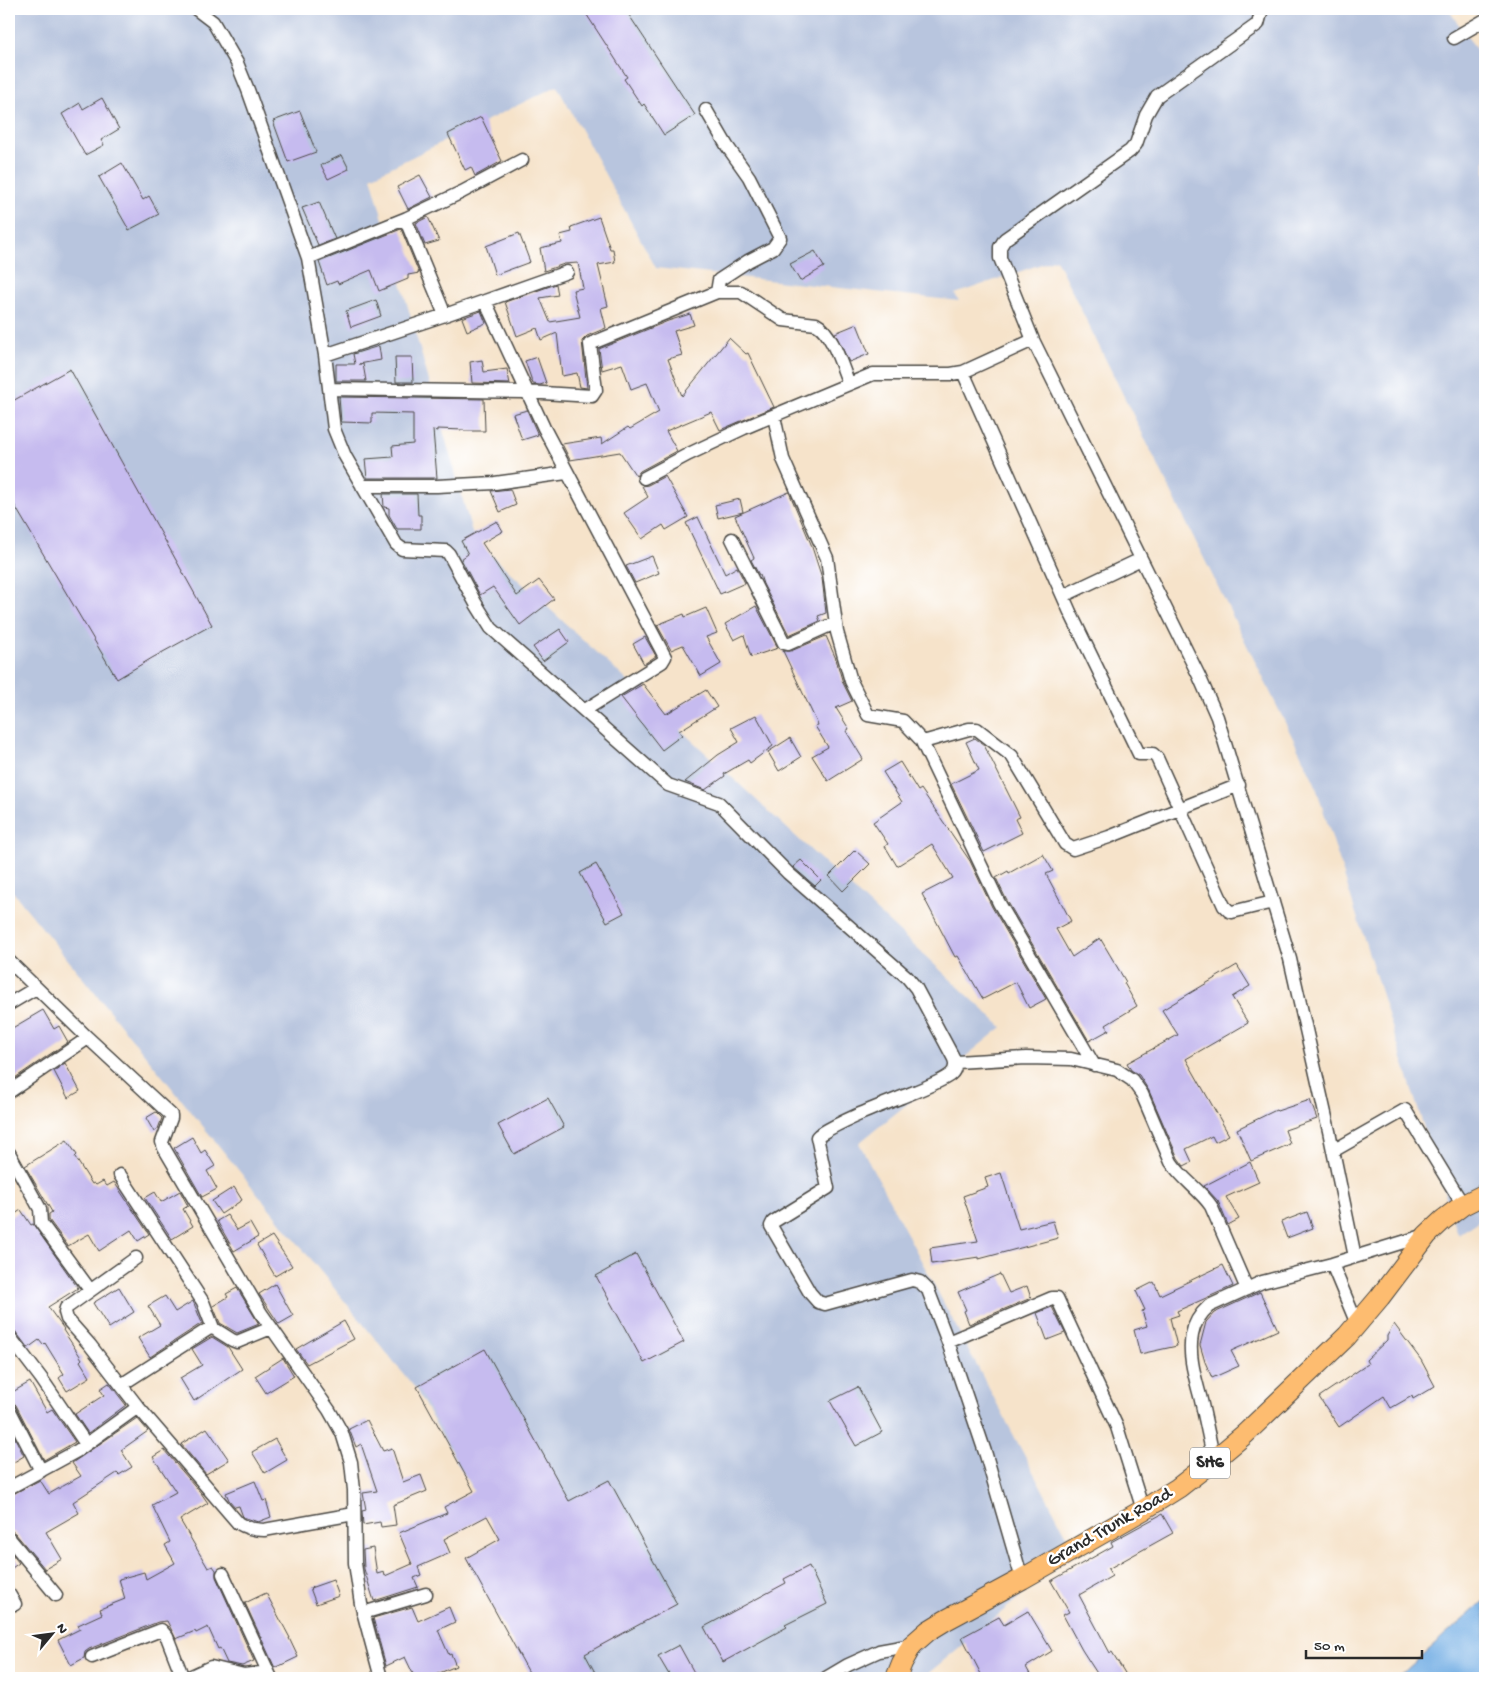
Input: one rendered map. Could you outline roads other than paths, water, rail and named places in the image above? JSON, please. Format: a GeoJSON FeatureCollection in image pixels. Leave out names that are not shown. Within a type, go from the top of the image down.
{"type":"FeatureCollection","features":[{"type":"Feature","properties":{"kind":"main road","name":"Grand Trunk Road"},"geometry":{"type":"LineString","coordinates":[[896,1678],[912,1645],[928,1631],[1143,1510],[1178,1488],[1214,1460],[1245,1434],[1347,1336],[1428,1235],[1443,1220],[1463,1205],[1485,1194]]}},
{"type":"Feature","properties":{"kind":"street"},"geometry":{"type":"LineString","coordinates":[[196,9],[213,22],[237,62],[252,99],[308,258],[325,355],[334,429],[338,441],[362,486],[397,546],[402,549],[446,551],[483,616],[492,628],[668,785],[719,803],[788,873],[907,977],[916,988],[956,1062],[952,1074],[924,1088],[871,1109],[819,1135],[817,1137],[828,1188],[771,1225],[810,1293],[818,1302],[825,1304],[912,1280],[920,1282],[928,1290],[948,1342],[986,1455],[1022,1579]]}},
{"type":"Feature","properties":{"kind":"street"},"geometry":{"type":"LineString","coordinates":[[1262,9],[1258,24],[1157,96],[1146,115],[1136,144],[1130,151],[1005,240],[1000,247],[1000,258],[1033,340],[1209,696],[1217,717],[1290,959],[1355,1257]]}},
{"type":"Feature","properties":{"kind":"street"},"geometry":{"type":"LineString","coordinates":[[1454,38],[1485,20]]}},
{"type":"Feature","properties":{"kind":"street"},"geometry":{"type":"LineString","coordinates":[[706,110],[727,146],[749,177],[780,238],[773,248],[719,280],[717,292]]}},
{"type":"Feature","properties":{"kind":"street"},"geometry":{"type":"LineString","coordinates":[[308,258],[407,218],[462,192],[522,160]]}},
{"type":"Feature","properties":{"kind":"street"},"geometry":{"type":"LineString","coordinates":[[407,218],[408,225],[445,315]]}},
{"type":"Feature","properties":{"kind":"street"},"geometry":{"type":"LineString","coordinates":[[325,355],[567,272]]}},
{"type":"Feature","properties":{"kind":"street"},"geometry":{"type":"LineString","coordinates":[[329,389],[526,392],[592,396],[596,390],[590,344],[717,292],[741,292],[783,320],[816,324],[829,338],[849,384]]}},
{"type":"Feature","properties":{"kind":"street"},"geometry":{"type":"LineString","coordinates":[[484,302],[566,472],[596,525],[665,658],[584,710]]}},
{"type":"Feature","properties":{"kind":"street"},"geometry":{"type":"LineString","coordinates":[[644,478],[689,454],[878,373],[951,374],[963,372],[1033,340]]}},
{"type":"Feature","properties":{"kind":"street"},"geometry":{"type":"LineString","coordinates":[[963,372],[1063,596],[1138,752],[1140,755],[1155,755],[1226,909],[1232,912],[1273,902]]}},
{"type":"Feature","properties":{"kind":"street"},"geometry":{"type":"LineString","coordinates":[[774,416],[783,459],[827,558],[835,623],[850,681],[868,715],[902,721],[922,742],[999,903],[1094,1065]]}},
{"type":"Feature","properties":{"kind":"street"},"geometry":{"type":"LineString","coordinates":[[362,486],[438,486],[495,483],[566,472]]}},
{"type":"Feature","properties":{"kind":"street"},"geometry":{"type":"LineString","coordinates":[[732,538],[784,643],[788,644],[835,623]]}},
{"type":"Feature","properties":{"kind":"street"},"geometry":{"type":"LineString","coordinates":[[1063,596],[1141,558]]}},
{"type":"Feature","properties":{"kind":"street"},"geometry":{"type":"LineString","coordinates":[[922,742],[969,729],[977,729],[1012,756],[1065,844],[1073,849],[1109,837],[1239,785]]}},
{"type":"Feature","properties":{"kind":"street"},"geometry":{"type":"LineString","coordinates":[[9,961],[171,1115],[162,1142],[164,1148],[261,1313],[329,1410],[342,1433],[351,1462],[354,1490],[355,1563],[363,1613],[381,1678]]}},
{"type":"Feature","properties":{"kind":"street"},"geometry":{"type":"LineString","coordinates":[[9,1004],[36,988]]}},
{"type":"Feature","properties":{"kind":"street"},"geometry":{"type":"LineString","coordinates":[[9,1092],[88,1038]]}},
{"type":"Feature","properties":{"kind":"street"},"geometry":{"type":"LineString","coordinates":[[956,1062],[1026,1058],[1071,1059],[1116,1070],[1132,1080],[1138,1088],[1171,1162],[1204,1196],[1214,1212],[1247,1289]]}},
{"type":"Feature","properties":{"kind":"street"},"geometry":{"type":"LineString","coordinates":[[1333,1151],[1405,1110],[1463,1205]]}},
{"type":"Feature","properties":{"kind":"street"},"geometry":{"type":"LineString","coordinates":[[9,1153],[40,1209],[41,1222],[90,1290]]}},
{"type":"Feature","properties":{"kind":"street"},"geometry":{"type":"LineString","coordinates":[[120,1176],[203,1302],[213,1328],[237,1342],[271,1328]]}},
{"type":"Feature","properties":{"kind":"street"},"geometry":{"type":"LineString","coordinates":[[1214,1460],[1191,1350],[1192,1335],[1197,1321],[1209,1306],[1276,1278],[1332,1264],[1428,1235]]}},
{"type":"Feature","properties":{"kind":"street"},"geometry":{"type":"LineString","coordinates":[[136,1258],[66,1308],[65,1316],[138,1407],[242,1526],[254,1530],[264,1530],[354,1514]]}},
{"type":"Feature","properties":{"kind":"street"},"geometry":{"type":"LineString","coordinates":[[1332,1264],[1357,1324]]}},
{"type":"Feature","properties":{"kind":"street"},"geometry":{"type":"LineString","coordinates":[[948,1342],[1052,1298],[1058,1298],[1117,1427],[1143,1510]]}},
{"type":"Feature","properties":{"kind":"street"},"geometry":{"type":"LineString","coordinates":[[122,1385],[208,1329],[213,1328]]}},
{"type":"Feature","properties":{"kind":"street"},"geometry":{"type":"LineString","coordinates":[[9,1336],[41,1378],[86,1444]]}},
{"type":"Feature","properties":{"kind":"street"},"geometry":{"type":"LineString","coordinates":[[9,1488],[77,1451],[138,1407]]}},
{"type":"Feature","properties":{"kind":"street"},"geometry":{"type":"LineString","coordinates":[[9,1408],[41,1471]]}},
{"type":"Feature","properties":{"kind":"street"},"geometry":{"type":"LineString","coordinates":[[9,1538],[56,1596]]}},
{"type":"Feature","properties":{"kind":"street"},"geometry":{"type":"LineString","coordinates":[[92,1657],[160,1630],[167,1637],[185,1678],[211,1667],[244,1674],[270,1675],[223,1574]]}},
{"type":"Feature","properties":{"kind":"street"},"geometry":{"type":"LineString","coordinates":[[363,1613],[426,1594]]}},
{"type":"Feature","properties":{"kind":"street"},"geometry":{"type":"LineString","coordinates":[[826,1678],[848,1665],[879,1651],[912,1645]]}},
{"type":"Feature","properties":{"kind":"water"},"geometry":{"type":"Polygon","coordinates":[[[1485,1600],[1485,1678],[1397,1678],[1485,1600]]]}}]}
